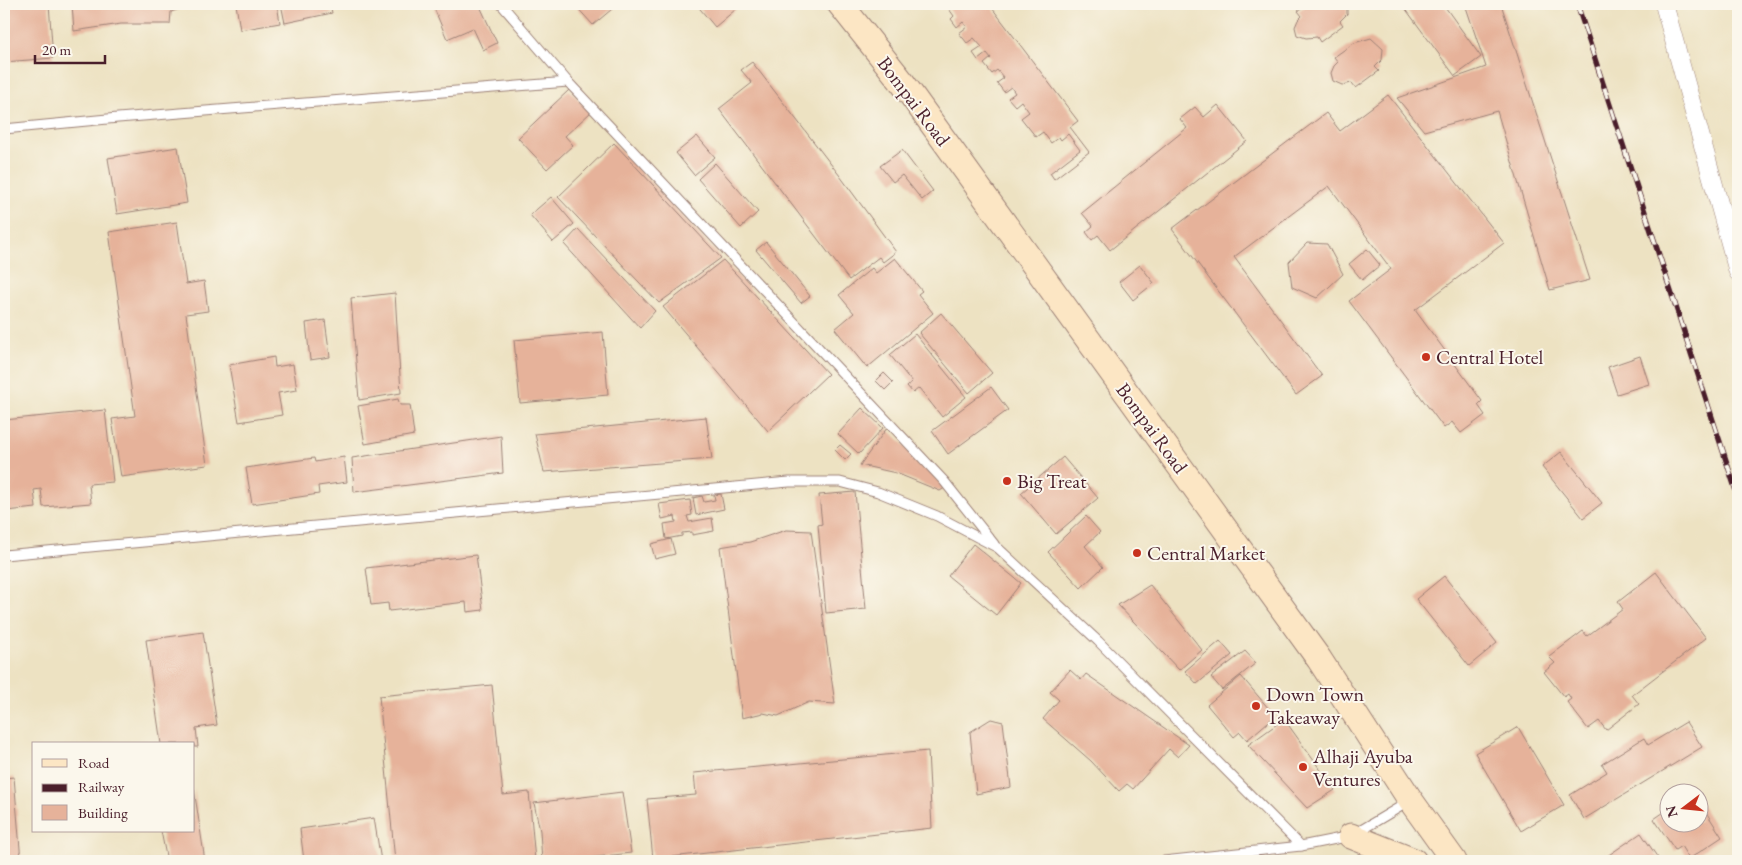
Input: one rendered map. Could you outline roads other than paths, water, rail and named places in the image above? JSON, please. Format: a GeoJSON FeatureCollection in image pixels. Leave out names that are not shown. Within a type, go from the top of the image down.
{"type":"FeatureCollection","features":[{"type":"Feature","properties":{"kind":"main road","name":"Bompai Road"},"geometry":{"type":"LineString","coordinates":[[840,4],[902,82],[1319,659],[1411,801],[1454,861]]}},
{"type":"Feature","properties":{"kind":"main road"},"geometry":{"type":"LineString","coordinates":[[1351,836],[1414,861]]}},
{"type":"Feature","properties":{"kind":"street"},"geometry":{"type":"LineString","coordinates":[[1664,4],[1738,272]]}},
{"type":"Feature","properties":{"kind":"lane"},"geometry":{"type":"LineString","coordinates":[[501,4],[568,82],[944,481],[998,548],[1098,641],[1301,846]]}},
{"type":"Feature","properties":{"kind":"lane"},"geometry":{"type":"LineString","coordinates":[[4,129],[568,82]]}},
{"type":"Feature","properties":{"kind":"lane"},"geometry":{"type":"LineString","coordinates":[[4,555],[789,482],[840,482],[878,492],[936,516],[998,548]]}},
{"type":"Feature","properties":{"kind":"lane"},"geometry":{"type":"LineString","coordinates":[[1164,861],[1301,846],[1351,836],[1411,801]]}},
{"type":"Feature","properties":{"kind":"railway"},"geometry":{"type":"LineString","coordinates":[[1577,4],[1738,497]]}},
{"type":"Feature","properties":{"kind":"place","name":"Central Hotel"},"geometry":{"type":"Point","coordinates":[1426,357]}},
{"type":"Feature","properties":{"kind":"place","name":"Big Treat"},"geometry":{"type":"Point","coordinates":[1007,481]}},
{"type":"Feature","properties":{"kind":"place","name":"Central Market"},"geometry":{"type":"Point","coordinates":[1137,553]}},
{"type":"Feature","properties":{"kind":"place","name":"Down Town Takeaway"},"geometry":{"type":"Point","coordinates":[1256,706]}},
{"type":"Feature","properties":{"kind":"place","name":"Alhaji Ayuba Ventures"},"geometry":{"type":"Point","coordinates":[1303,767]}}]}
